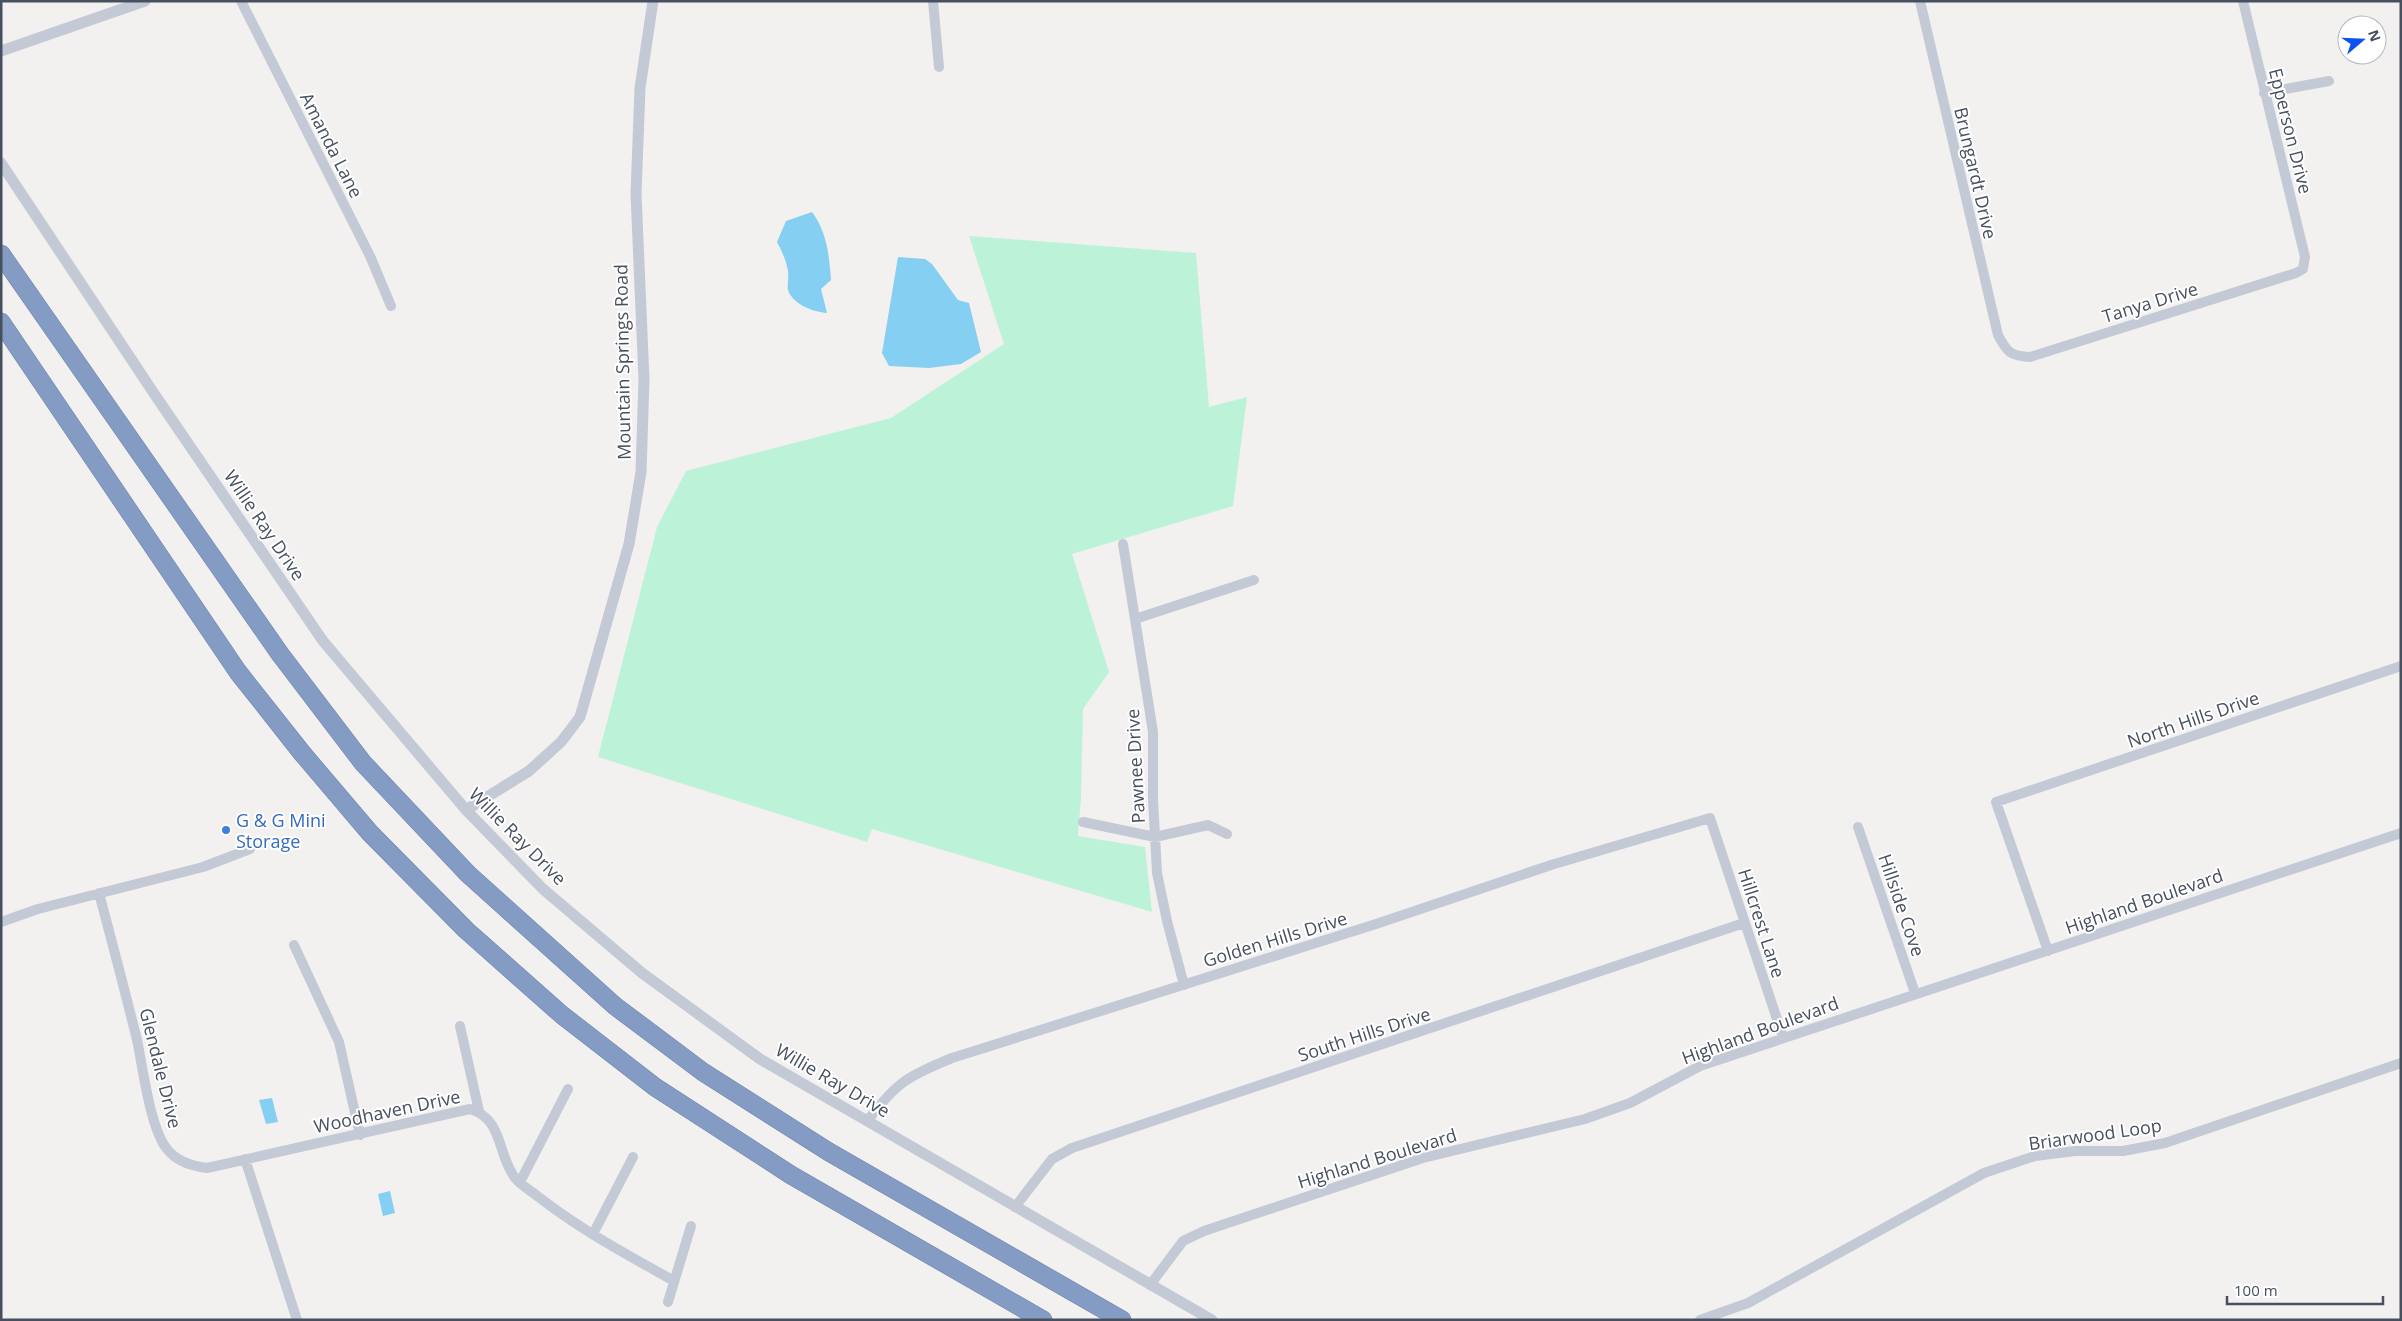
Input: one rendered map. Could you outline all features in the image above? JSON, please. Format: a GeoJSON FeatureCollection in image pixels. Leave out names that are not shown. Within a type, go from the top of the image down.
{"type":"FeatureCollection","features":[{"type":"Feature","properties":{"kind":"highway"},"geometry":{"type":"LineString","coordinates":[[1,254],[280,654],[363,763],[468,874],[615,1006],[703,1072],[829,1152],[1122,1320]]}},
{"type":"Feature","properties":{"kind":"highway"},"geometry":{"type":"LineString","coordinates":[[1,322],[238,672],[302,754],[370,833],[466,930],[562,1015],[655,1086],[791,1175],[1043,1320]]}},
{"type":"Feature","properties":{"kind":"street"},"geometry":{"type":"LineString","coordinates":[[1,51],[145,1]]}},
{"type":"Feature","properties":{"kind":"street","name":"Amanda Lane"},"geometry":{"type":"LineString","coordinates":[[241,1],[370,256],[391,306]]}},
{"type":"Feature","properties":{"kind":"street","name":"Mountain Springs Road"},"geometry":{"type":"LineString","coordinates":[[466,810],[529,771],[561,742],[580,717],[629,544],[641,472],[644,379],[636,194],[640,88],[653,1]]}},
{"type":"Feature","properties":{"kind":"street"},"geometry":{"type":"LineString","coordinates":[[933,1],[939,67]]}},
{"type":"Feature","properties":{"kind":"street","name":"Brungardt Drive"},"geometry":{"type":"LineString","coordinates":[[1920,1],[1992,311],[1998,335],[2006,351]]}},
{"type":"Feature","properties":{"kind":"street","name":"Epperson Drive"},"geometry":{"type":"LineString","coordinates":[[2243,1],[2305,257],[2303,269]]}},
{"type":"Feature","properties":{"kind":"street"},"geometry":{"type":"LineString","coordinates":[[2264,93],[2329,81]]}},
{"type":"Feature","properties":{"kind":"street","name":"Willie Ray Drive"},"geometry":{"type":"LineString","coordinates":[[1,163],[155,395],[323,641],[466,810],[544,889],[642,973],[760,1058],[1212,1320]]}},
{"type":"Feature","properties":{"kind":"street","name":"Tanya Drive"},"geometry":{"type":"LineString","coordinates":[[2006,351],[2018,357],[2030,357],[2296,274],[2303,269]]}},
{"type":"Feature","properties":{"kind":"street","name":"Pawnee Drive"},"geometry":{"type":"LineString","coordinates":[[1123,544],[1153,732],[1155,837],[1159,882],[1167,921],[1184,984]]}},
{"type":"Feature","properties":{"kind":"street"},"geometry":{"type":"LineString","coordinates":[[1135,619],[1254,580]]}},
{"type":"Feature","properties":{"kind":"street","name":"North Hills Drive"},"geometry":{"type":"LineString","coordinates":[[2048,951],[1996,802],[2401,666]]}},
{"type":"Feature","properties":{"kind":"street","name":"Golden Hills Drive"},"geometry":{"type":"LineString","coordinates":[[868,1120],[888,1093],[913,1074],[988,1045],[1376,924],[1550,864],[1710,818]]}},
{"type":"Feature","properties":{"kind":"street","name":"Hillcrest Lane"},"geometry":{"type":"LineString","coordinates":[[1710,818],[1783,1038]]}},
{"type":"Feature","properties":{"kind":"street"},"geometry":{"type":"LineString","coordinates":[[1083,822],[1155,837],[1208,825],[1227,834]]}},
{"type":"Feature","properties":{"kind":"street","name":"Hillside Cove"},"geometry":{"type":"LineString","coordinates":[[1858,827],[1915,993]]}},
{"type":"Feature","properties":{"kind":"street","name":"Highland Boulevard"},"geometry":{"type":"LineString","coordinates":[[1150,1285],[1183,1241],[1204,1231],[1423,1158],[1585,1119],[1630,1104],[1700,1066],[2401,832]]}},
{"type":"Feature","properties":{"kind":"street"},"geometry":{"type":"LineString","coordinates":[[1,922],[38,908],[203,867],[250,850]]}},
{"type":"Feature","properties":{"kind":"street","name":"Glendale Drive"},"geometry":{"type":"LineString","coordinates":[[99,893],[130,1010],[157,1129],[166,1148],[175,1157],[186,1163],[207,1168],[245,1159]]}},
{"type":"Feature","properties":{"kind":"street","name":"South Hills Drive"},"geometry":{"type":"LineString","coordinates":[[1015,1207],[1052,1159],[1072,1148],[1744,923]]}},
{"type":"Feature","properties":{"kind":"street"},"geometry":{"type":"LineString","coordinates":[[294,945],[339,1042],[360,1135]]}},
{"type":"Feature","properties":{"kind":"street"},"geometry":{"type":"LineString","coordinates":[[460,1026],[479,1111]]}},
{"type":"Feature","properties":{"kind":"street","name":"Briarwood Loop"},"geometry":{"type":"LineString","coordinates":[[1700,1320],[1748,1303],[1984,1173],[2035,1156],[2075,1151],[2123,1151],[2165,1143],[2401,1063]]}},
{"type":"Feature","properties":{"kind":"street"},"geometry":{"type":"LineString","coordinates":[[520,1182],[568,1089]]}},
{"type":"Feature","properties":{"kind":"street","name":"Woodhaven Drive"},"geometry":{"type":"LineString","coordinates":[[245,1159],[360,1135],[459,1110],[470,1109],[479,1111],[493,1125],[509,1167],[520,1182],[567,1218],[674,1280]]}},
{"type":"Feature","properties":{"kind":"street"},"geometry":{"type":"LineString","coordinates":[[593,1234],[634,1157]]}},
{"type":"Feature","properties":{"kind":"street"},"geometry":{"type":"LineString","coordinates":[[245,1159],[297,1320]]}},
{"type":"Feature","properties":{"kind":"street"},"geometry":{"type":"LineString","coordinates":[[668,1302],[692,1226]]}},
{"type":"Feature","properties":{"kind":"green space"},"geometry":{"type":"Polygon","coordinates":[[[969,236],[1196,253],[1209,407],[1247,397],[1233,506],[1072,554],[1109,672],[1083,709],[1081,798],[1078,836],[1145,847],[1152,912],[872,829],[867,842],[598,757],[657,527],[686,471],[891,418],[1004,344],[969,236]]]}},
{"type":"Feature","properties":{"kind":"water"},"geometry":{"type":"Polygon","coordinates":[[[812,212],[821,228],[828,253],[831,280],[821,289],[827,313],[804,307],[794,300],[788,290],[787,267],[777,242],[786,221],[812,212]]]}},
{"type":"Feature","properties":{"kind":"water"},"geometry":{"type":"Polygon","coordinates":[[[898,257],[925,259],[932,264],[958,300],[969,303],[981,352],[961,364],[929,368],[889,366],[882,353],[898,257]]]}},
{"type":"Feature","properties":{"kind":"water"},"geometry":{"type":"Polygon","coordinates":[[[272,1098],[278,1122],[266,1124],[259,1100],[272,1098]]]}},
{"type":"Feature","properties":{"kind":"water"},"geometry":{"type":"Polygon","coordinates":[[[390,1191],[395,1213],[383,1216],[378,1194],[390,1191]]]}},
{"type":"Feature","properties":{"kind":"place","name":"G & G Mini Storage"},"geometry":{"type":"Point","coordinates":[226,830]}}]}
